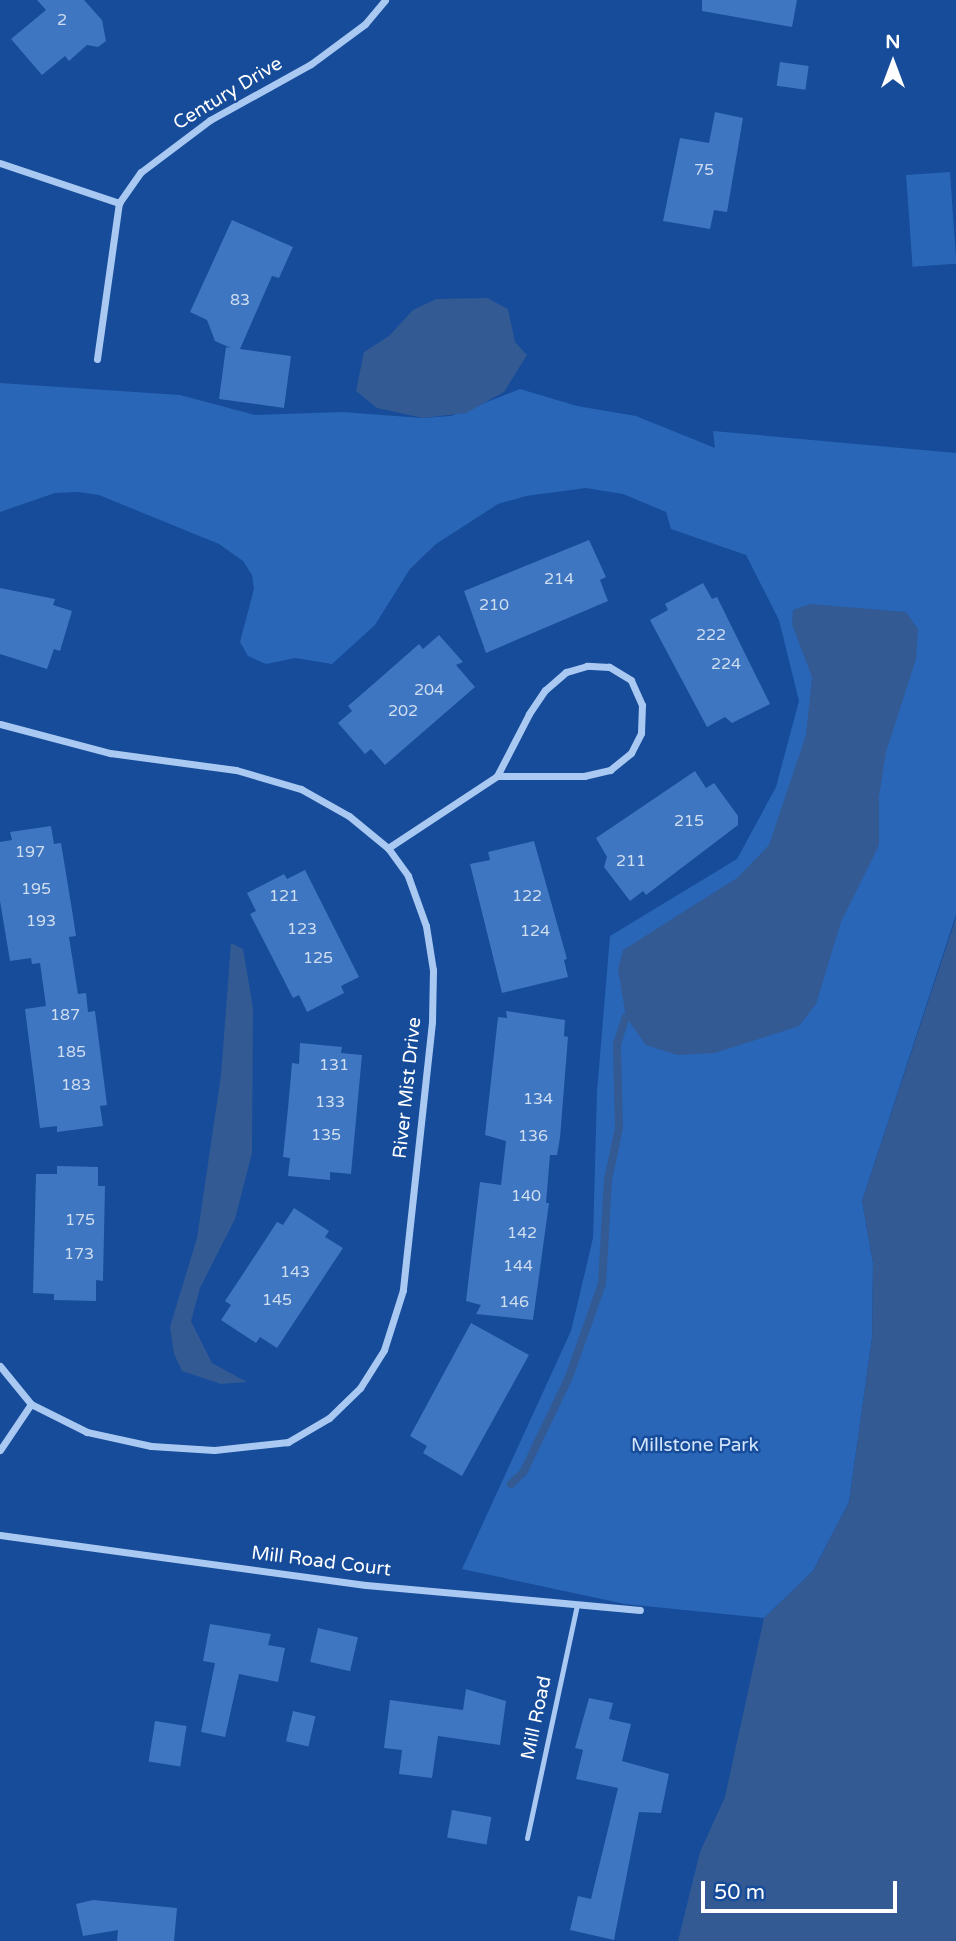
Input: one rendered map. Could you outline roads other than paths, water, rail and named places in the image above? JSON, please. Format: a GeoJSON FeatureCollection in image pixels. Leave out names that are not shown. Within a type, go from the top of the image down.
{"type":"FeatureCollection","features":[{"type":"Feature","properties":{"kind":"street","name":"Century Drive"},"geometry":{"type":"LineString","coordinates":[[97,359],[120,203],[141,172],[174,146],[311,64],[365,24],[385,0]]}},
{"type":"Feature","properties":{"kind":"street"},"geometry":{"type":"LineString","coordinates":[[0,163],[120,203]]}},
{"type":"Feature","properties":{"kind":"street"},"geometry":{"type":"LineString","coordinates":[[388,848],[497,776],[528,714],[545,690],[566,672],[587,666],[609,667],[631,680],[642,705],[641,733],[632,753],[610,770],[584,776],[497,776]]}},
{"type":"Feature","properties":{"kind":"street","name":"River Mist Drive"},"geometry":{"type":"LineString","coordinates":[[0,724],[110,753],[236,770],[301,789],[349,816],[388,848],[408,876],[426,926],[433,970],[432,1022],[402,1290],[384,1350],[359,1388],[329,1418],[288,1442],[214,1451],[151,1446],[87,1432],[31,1404],[0,1366]]}},
{"type":"Feature","properties":{"kind":"street"},"geometry":{"type":"LineString","coordinates":[[0,1450],[31,1404]]}},
{"type":"Feature","properties":{"kind":"street","name":"Mill Road Court"},"geometry":{"type":"LineString","coordinates":[[0,1535],[366,1585],[640,1610]]}},
{"type":"Feature","properties":{"kind":"lane","name":"Mill Road"},"geometry":{"type":"LineString","coordinates":[[527,1838],[578,1604]]}},
{"type":"Feature","properties":{"kind":"waterway"},"geometry":{"type":"LineString","coordinates":[[511,1484],[523,1473],[569,1377],[602,1284],[608,1180],[619,1128],[617,1044],[626,1017]]}},
{"type":"Feature","properties":{"kind":"park label","name":"Millstone Park"},"geometry":{"type":"Point","coordinates":[695,1446]}}]}
